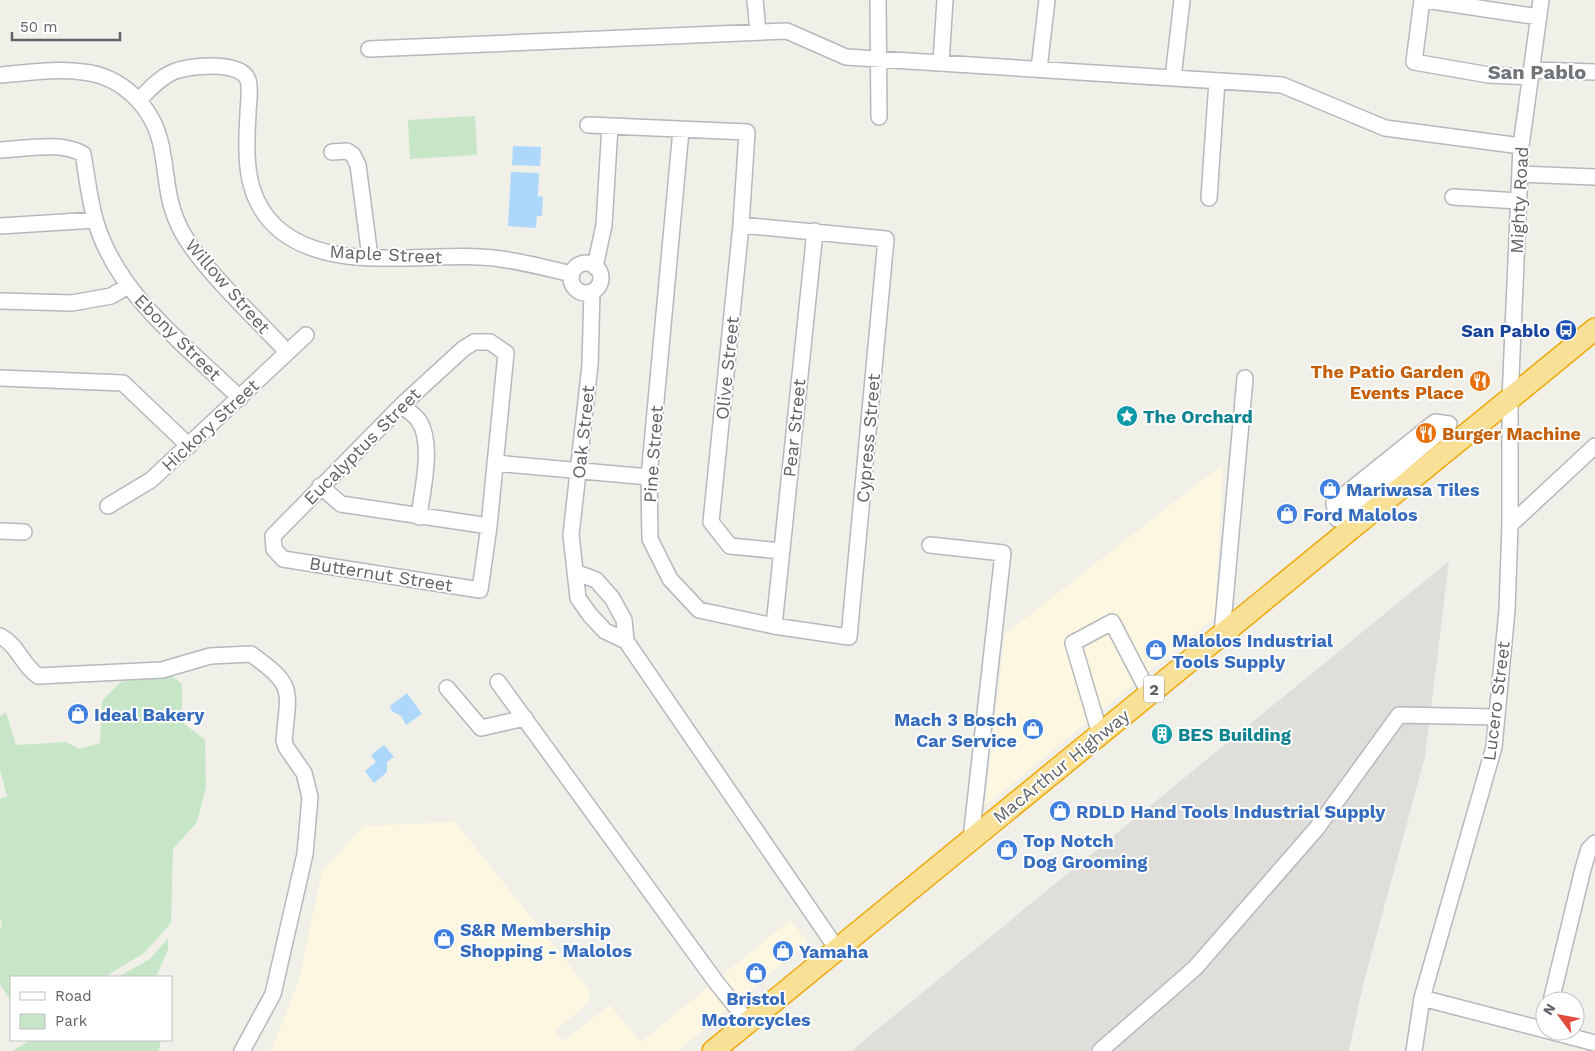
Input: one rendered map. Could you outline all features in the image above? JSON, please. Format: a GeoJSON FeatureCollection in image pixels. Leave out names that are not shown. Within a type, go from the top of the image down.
{"type":"FeatureCollection","features":[{"type":"Feature","properties":{"kind":"highway","name":"MacArthur Highway"},"geometry":{"type":"LineString","coordinates":[[713,1051],[1222,634],[1402,476],[1510,400],[1595,329]]}},
{"type":"Feature","properties":{"kind":"street"},"geometry":{"type":"LineString","coordinates":[[755,0],[758,32]]}},
{"type":"Feature","properties":{"kind":"street"},"geometry":{"type":"LineString","coordinates":[[878,0],[879,117]]}},
{"type":"Feature","properties":{"kind":"street"},"geometry":{"type":"LineString","coordinates":[[941,63],[946,0]]}},
{"type":"Feature","properties":{"kind":"street"},"geometry":{"type":"LineString","coordinates":[[1039,69],[1047,0]]}},
{"type":"Feature","properties":{"kind":"street"},"geometry":{"type":"LineString","coordinates":[[1172,78],[1182,0]]}},
{"type":"Feature","properties":{"kind":"street"},"geometry":{"type":"LineString","coordinates":[[1539,17],[1424,0],[1414,62],[1489,75],[1595,72]]}},
{"type":"Feature","properties":{"kind":"street","name":"Mighty Road"},"geometry":{"type":"LineString","coordinates":[[1510,400],[1521,146],[1542,0]]}},
{"type":"Feature","properties":{"kind":"street"},"geometry":{"type":"LineString","coordinates":[[370,48],[787,31],[846,56],[1282,85],[1385,128],[1521,146]]}},
{"type":"Feature","properties":{"kind":"street","name":"Maple Street"},"geometry":{"type":"LineString","coordinates":[[139,100],[171,72],[186,68],[222,66],[235,68],[244,73],[248,80],[249,93],[245,152],[248,175],[255,199],[264,215],[291,237],[317,249],[370,257],[501,259],[572,274]]}},
{"type":"Feature","properties":{"kind":"street","name":"Willow Street"},"geometry":{"type":"LineString","coordinates":[[0,75],[84,72],[115,83],[139,100],[158,131],[168,198],[183,233],[207,266],[287,352]]}},
{"type":"Feature","properties":{"kind":"street"},"geometry":{"type":"LineString","coordinates":[[1209,198],[1217,81]]}},
{"type":"Feature","properties":{"kind":"street"},"geometry":{"type":"LineString","coordinates":[[588,125],[681,130]]}},
{"type":"Feature","properties":{"kind":"street"},"geometry":{"type":"LineString","coordinates":[[596,267],[582,264],[572,274],[571,280],[576,290],[581,293],[592,292],[601,280],[596,267],[604,225],[610,126]]}},
{"type":"Feature","properties":{"kind":"street","name":"Olive Street"},"geometry":{"type":"LineString","coordinates":[[681,130],[746,132],[742,225],[712,522],[730,546],[781,551]]}},
{"type":"Feature","properties":{"kind":"street","name":"Pine Street"},"geometry":{"type":"LineString","coordinates":[[681,130],[650,477],[650,539],[670,579],[698,610],[774,626],[849,637]]}},
{"type":"Feature","properties":{"kind":"street","name":"Ebony Street"},"geometry":{"type":"LineString","coordinates":[[0,150],[57,148],[74,149],[83,154],[95,220],[128,286],[143,306],[240,398]]}},
{"type":"Feature","properties":{"kind":"street"},"geometry":{"type":"LineString","coordinates":[[332,152],[348,151],[354,155],[358,165],[370,257]]}},
{"type":"Feature","properties":{"kind":"street"},"geometry":{"type":"LineString","coordinates":[[1520,174],[1595,177]]}},
{"type":"Feature","properties":{"kind":"street"},"geometry":{"type":"LineString","coordinates":[[1453,198],[1519,201]]}},
{"type":"Feature","properties":{"kind":"street"},"geometry":{"type":"LineString","coordinates":[[0,226],[95,220]]}},
{"type":"Feature","properties":{"kind":"street"},"geometry":{"type":"LineString","coordinates":[[742,225],[815,231]]}},
{"type":"Feature","properties":{"kind":"street","name":"Cypress Street"},"geometry":{"type":"LineString","coordinates":[[815,231],[886,239],[849,637]]}},
{"type":"Feature","properties":{"kind":"street","name":"Pear Street"},"geometry":{"type":"LineString","coordinates":[[774,626],[815,231]]}},
{"type":"Feature","properties":{"kind":"street"},"geometry":{"type":"LineString","coordinates":[[0,301],[72,303],[110,296],[128,286]]}},
{"type":"Feature","properties":{"kind":"street","name":"Oak Street"},"geometry":{"type":"LineString","coordinates":[[592,292],[590,365],[580,470],[571,535],[578,598],[605,631],[626,641]]}},
{"type":"Feature","properties":{"kind":"street","name":"Hickory Street"},"geometry":{"type":"LineString","coordinates":[[108,506],[151,480],[306,336]]}},
{"type":"Feature","properties":{"kind":"street","name":"Eucalyptus Street"},"geometry":{"type":"LineString","coordinates":[[284,559],[274,549],[273,536],[320,486],[402,405],[463,349],[474,342],[490,342],[506,353],[495,463]]}},
{"type":"Feature","properties":{"kind":"street"},"geometry":{"type":"LineString","coordinates":[[0,378],[123,383],[189,446]]}},
{"type":"Feature","properties":{"kind":"street"},"geometry":{"type":"LineString","coordinates":[[1222,634],[1246,378]]}},
{"type":"Feature","properties":{"kind":"street","name":"Lucero Street"},"geometry":{"type":"LineString","coordinates":[[1414,1051],[1422,998],[1494,747],[1507,610],[1510,525],[1510,400]]}},
{"type":"Feature","properties":{"kind":"street"},"geometry":{"type":"LineString","coordinates":[[402,405],[419,422],[427,454],[419,517]]}},
{"type":"Feature","properties":{"kind":"street"},"geometry":{"type":"LineString","coordinates":[[1435,422],[1449,424],[1402,476],[1366,494],[1337,519],[1334,503],[1435,422]]}},
{"type":"Feature","properties":{"kind":"street"},"geometry":{"type":"LineString","coordinates":[[1510,525],[1595,446]]}},
{"type":"Feature","properties":{"kind":"street"},"geometry":{"type":"LineString","coordinates":[[320,486],[341,504],[488,526],[495,463],[650,477]]}},
{"type":"Feature","properties":{"kind":"street","name":"Butternut Street"},"geometry":{"type":"LineString","coordinates":[[284,559],[480,590],[488,526]]}},
{"type":"Feature","properties":{"kind":"street"},"geometry":{"type":"LineString","coordinates":[[0,531],[24,532]]}},
{"type":"Feature","properties":{"kind":"street"},"geometry":{"type":"LineString","coordinates":[[930,545],[1003,553],[972,839]]}},
{"type":"Feature","properties":{"kind":"street"},"geometry":{"type":"LineString","coordinates":[[575,572],[596,580],[612,598],[624,620],[626,641],[837,949]]}},
{"type":"Feature","properties":{"kind":"street"},"geometry":{"type":"LineString","coordinates":[[1100,734],[1073,643],[1112,622],[1149,693]]}},
{"type":"Feature","properties":{"kind":"street"},"geometry":{"type":"LineString","coordinates":[[0,636],[12,642],[28,669],[38,676],[162,670],[210,656],[251,654],[283,680],[288,695],[284,740],[304,773],[310,797],[305,854],[274,994],[242,1051]]}},
{"type":"Feature","properties":{"kind":"street"},"geometry":{"type":"LineString","coordinates":[[498,682],[716,982],[748,1022]]}},
{"type":"Feature","properties":{"kind":"street"},"geometry":{"type":"LineString","coordinates":[[447,688],[481,728],[524,718]]}},
{"type":"Feature","properties":{"kind":"street"},"geometry":{"type":"LineString","coordinates":[[1100,1051],[1195,968],[1317,828],[1399,715],[1497,717]]}},
{"type":"Feature","properties":{"kind":"street"},"geometry":{"type":"LineString","coordinates":[[1553,991],[1583,869],[1589,849],[1595,843]]}},
{"type":"Feature","properties":{"kind":"street"},"geometry":{"type":"LineString","coordinates":[[1422,998],[1535,1026]]}},
{"type":"Feature","properties":{"kind":"shaded area"},"geometry":{"type":"Polygon","coordinates":[[[1223,464],[1215,617],[985,806],[1005,634],[1223,464]]]}},
{"type":"Feature","properties":{"kind":"shaded area"},"geometry":{"type":"Polygon","coordinates":[[[1449,561],[1425,757],[1363,985],[1349,1051],[851,1051],[1449,561]]]}},
{"type":"Feature","properties":{"kind":"shaded area","name":"S&R Membership Shopping - Malolos"},"geometry":{"type":"Polygon","coordinates":[[[455,822],[590,991],[588,1003],[555,1031],[563,1041],[610,1005],[641,1042],[790,920],[808,942],[678,1051],[271,1051],[299,980],[322,871],[364,826],[455,822]]]}},
{"type":"Feature","properties":{"kind":"green space"},"geometry":{"type":"Polygon","coordinates":[[[475,116],[477,155],[410,159],[408,120],[475,116]]]}},
{"type":"Feature","properties":{"kind":"green space"},"geometry":{"type":"Polygon","coordinates":[[[168,673],[182,684],[182,722],[205,740],[206,787],[197,822],[173,849],[171,923],[144,953],[107,976],[10,976],[10,1000],[0,984],[0,930],[2,926],[0,916],[0,799],[7,796],[0,770],[0,716],[6,712],[16,745],[66,742],[79,749],[100,743],[102,701],[121,682],[168,673]]]}},
{"type":"Feature","properties":{"kind":"green space"},"geometry":{"type":"Polygon","coordinates":[[[168,938],[168,950],[156,976],[120,976],[150,959],[168,938]]]}},
{"type":"Feature","properties":{"kind":"green space"},"geometry":{"type":"Polygon","coordinates":[[[29,1041],[161,1041],[159,1051],[12,1051],[29,1041]]]}},
{"type":"Feature","properties":{"kind":"water"},"geometry":{"type":"Polygon","coordinates":[[[513,146],[541,147],[540,166],[512,165],[513,146]]]}},
{"type":"Feature","properties":{"kind":"water"},"geometry":{"type":"Polygon","coordinates":[[[511,172],[539,173],[538,196],[543,197],[542,216],[537,216],[536,228],[508,226],[511,172]]]}},
{"type":"Feature","properties":{"kind":"water"},"geometry":{"type":"Polygon","coordinates":[[[407,693],[422,714],[406,725],[401,716],[392,711],[390,706],[407,693]]]}},
{"type":"Feature","properties":{"kind":"water"},"geometry":{"type":"Polygon","coordinates":[[[384,745],[394,757],[387,762],[387,772],[374,783],[365,771],[376,762],[371,755],[384,745]]]}},
{"type":"Feature","properties":{"kind":"place","name":"San Pablo"},"geometry":{"type":"Point","coordinates":[1566,330]}},
{"type":"Feature","properties":{"kind":"place","name":"The Patio Garden Events Place"},"geometry":{"type":"Point","coordinates":[1480,381]}},
{"type":"Feature","properties":{"kind":"place","name":"The Orchard"},"geometry":{"type":"Point","coordinates":[1127,416]}},
{"type":"Feature","properties":{"kind":"place","name":"Burger Machine"},"geometry":{"type":"Point","coordinates":[1426,433]}},
{"type":"Feature","properties":{"kind":"place","name":"Mariwasa Tiles"},"geometry":{"type":"Point","coordinates":[1330,489]}},
{"type":"Feature","properties":{"kind":"place","name":"Ford Malolos"},"geometry":{"type":"Point","coordinates":[1287,514]}},
{"type":"Feature","properties":{"kind":"place","name":"Malolos Industrial Tools Supply"},"geometry":{"type":"Point","coordinates":[1156,650]}},
{"type":"Feature","properties":{"kind":"place","name":"Ideal Bakery"},"geometry":{"type":"Point","coordinates":[78,714]}},
{"type":"Feature","properties":{"kind":"place","name":"Mach 3 Bosch Car Service"},"geometry":{"type":"Point","coordinates":[1033,729]}},
{"type":"Feature","properties":{"kind":"place","name":"BES Building"},"geometry":{"type":"Point","coordinates":[1162,734]}},
{"type":"Feature","properties":{"kind":"place","name":"RDLD Hand Tools Industrial Supply"},"geometry":{"type":"Point","coordinates":[1060,811]}},
{"type":"Feature","properties":{"kind":"place","name":"Top Notch Dog Grooming"},"geometry":{"type":"Point","coordinates":[1007,850]}},
{"type":"Feature","properties":{"kind":"place","name":"S&R Membership Shopping - Malolos"},"geometry":{"type":"Point","coordinates":[444,939]}},
{"type":"Feature","properties":{"kind":"place","name":"Yamaha"},"geometry":{"type":"Point","coordinates":[783,951]}},
{"type":"Feature","properties":{"kind":"place","name":"Bristol Motorcycles"},"geometry":{"type":"Point","coordinates":[756,973]}},
{"type":"Feature","properties":{"kind":"district","name":"San Pablo"},"geometry":{"type":"Point","coordinates":[1537,72]}}]}
